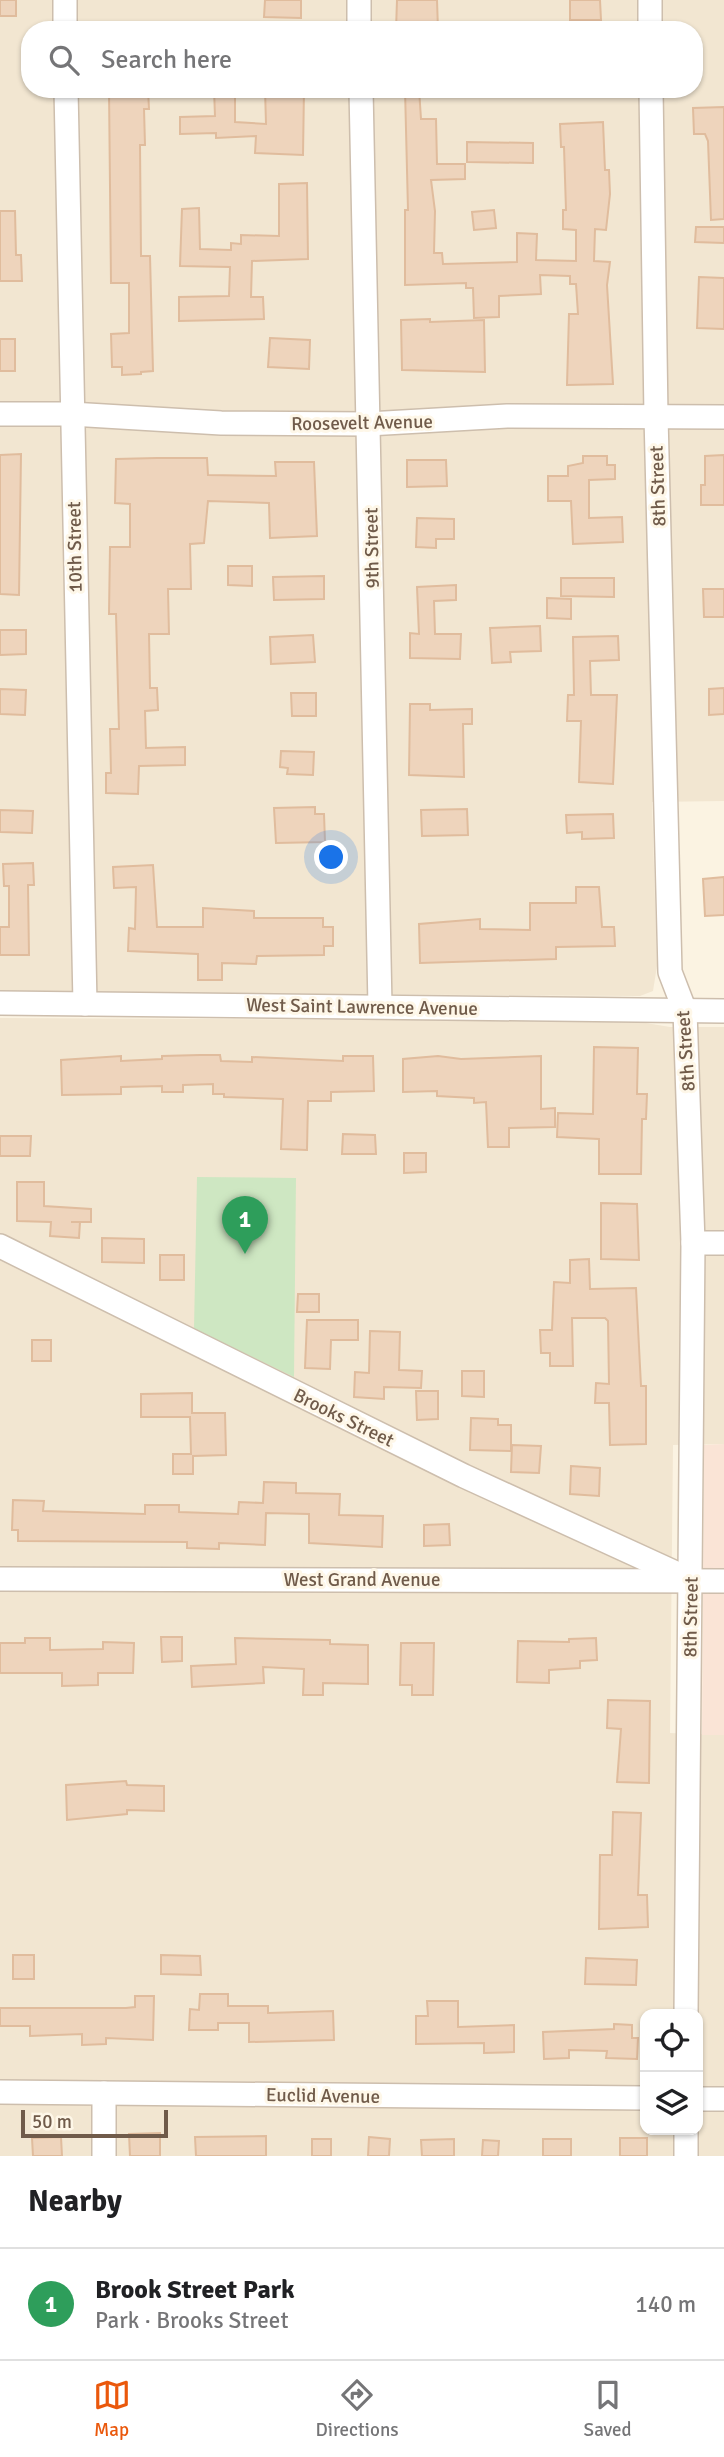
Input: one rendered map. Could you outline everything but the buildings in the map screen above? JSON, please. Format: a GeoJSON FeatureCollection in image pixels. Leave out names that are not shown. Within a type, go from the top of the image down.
{"type":"FeatureCollection","features":[{"type":"Feature","properties":{"kind":"street"},"geometry":{"type":"LineString","coordinates":[[65,0],[65,21]]}},
{"type":"Feature","properties":{"kind":"street"},"geometry":{"type":"LineString","coordinates":[[359,0],[359,21]]}},
{"type":"Feature","properties":{"kind":"street"},"geometry":{"type":"LineString","coordinates":[[650,0],[650,21]]}},
{"type":"Feature","properties":{"kind":"street","name":"10th Street"},"geometry":{"type":"LineString","coordinates":[[66,98],[85,1004]]}},
{"type":"Feature","properties":{"kind":"street","name":"9th Street"},"geometry":{"type":"LineString","coordinates":[[360,98],[380,1006]]}},
{"type":"Feature","properties":{"kind":"street","name":"8th Street"},"geometry":{"type":"LineString","coordinates":[[651,98],[670,972],[685,1011],[693,1242],[686,2009]]}},
{"type":"Feature","properties":{"kind":"street","name":"Roosevelt Avenue"},"geometry":{"type":"LineString","coordinates":[[0,414],[71,414],[221,423],[368,424],[507,416],[724,417]]}},
{"type":"Feature","properties":{"kind":"street","name":"West Saint Lawrence Avenue"},"geometry":{"type":"LineString","coordinates":[[0,1003],[724,1011]]}},
{"type":"Feature","properties":{"kind":"street"},"geometry":{"type":"LineString","coordinates":[[693,1242],[724,1243]]}},
{"type":"Feature","properties":{"kind":"street","name":"Brooks Street"},"geometry":{"type":"LineString","coordinates":[[0,1246],[464,1476],[691,1580]]}},
{"type":"Feature","properties":{"kind":"street","name":"West Grand Avenue"},"geometry":{"type":"LineString","coordinates":[[0,1579],[724,1581]]}},
{"type":"Feature","properties":{"kind":"street","name":"Euclid Avenue"},"geometry":{"type":"LineString","coordinates":[[0,2091],[640,2098]]}},
{"type":"Feature","properties":{"kind":"street"},"geometry":{"type":"LineString","coordinates":[[104,2093],[104,2156]]}},
{"type":"Feature","properties":{"kind":"street"},"geometry":{"type":"LineString","coordinates":[[703,2099],[724,2099]]}},
{"type":"Feature","properties":{"kind":"street"},"geometry":{"type":"LineString","coordinates":[[686,2135],[686,2156]]}},
{"type":"Feature","properties":{"kind":"shaded area"},"geometry":{"type":"Polygon","coordinates":[[[0,0],[724,0],[724,801],[652,802],[657,966],[653,991],[640,996],[0,992],[0,0]]]}},
{"type":"Feature","properties":{"kind":"shaded area"},"geometry":{"type":"Polygon","coordinates":[[[0,1018],[634,1021],[670,1027],[724,1027],[724,1444],[673,1445],[670,1733],[724,1735],[724,2156],[0,2156],[0,1018]]]}},
{"type":"Feature","properties":{"kind":"shaded area"},"geometry":{"type":"Polygon","coordinates":[[[724,1444],[724,1735],[702,1735],[704,1445],[724,1444]]]}},
{"type":"Feature","properties":{"kind":"green space"},"geometry":{"type":"Polygon","coordinates":[[[197,1177],[296,1178],[294,1377],[194,1329],[197,1177]]]}},
{"type":"Feature","properties":{"kind":"place","name":"Brook Street Park"},"geometry":{"type":"Point","coordinates":[245,1254]}}]}
